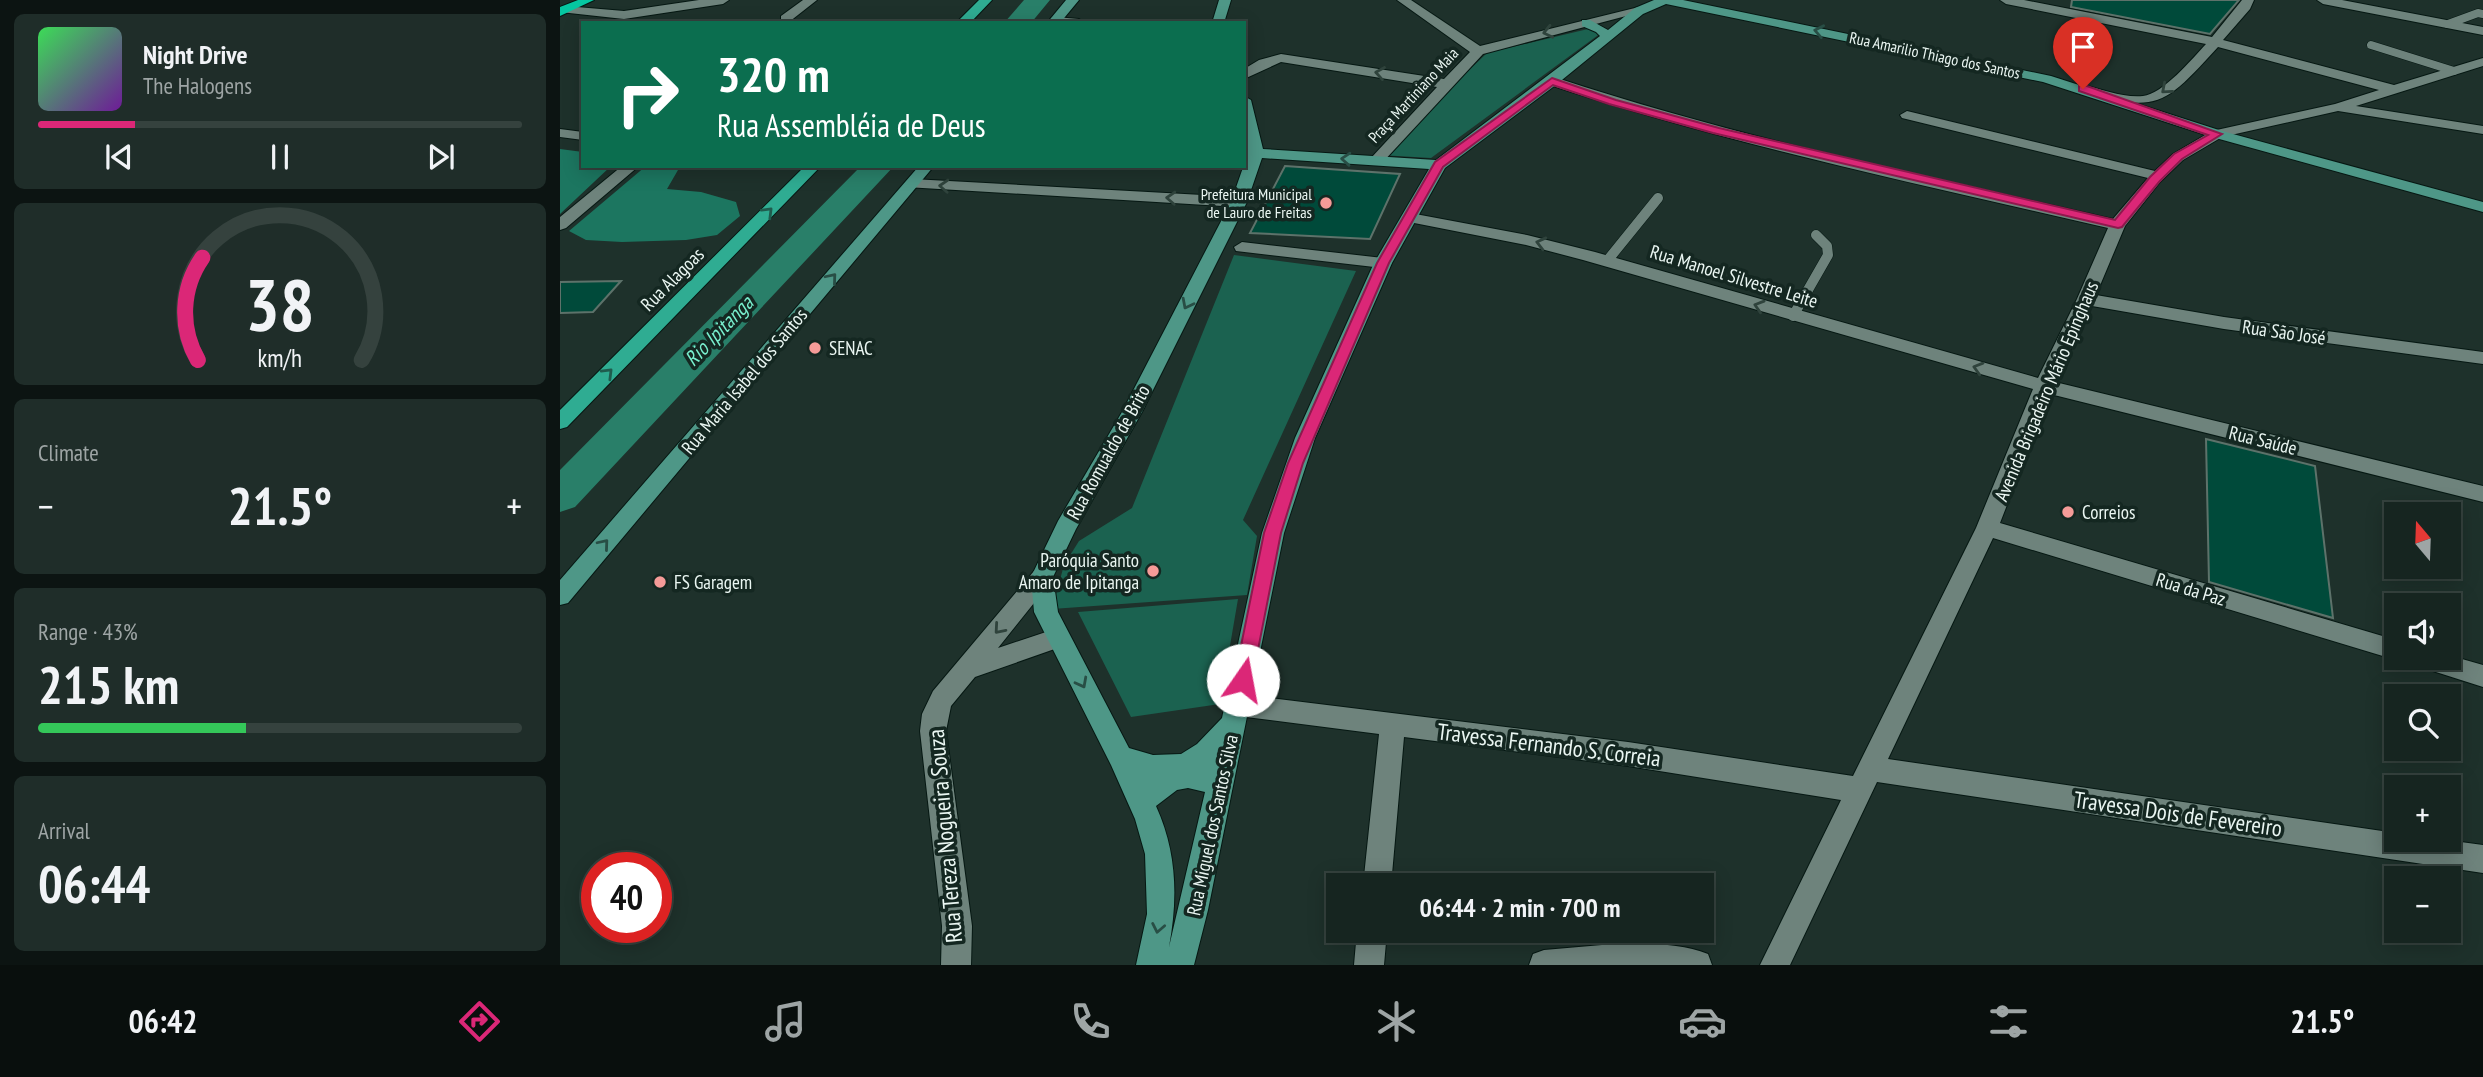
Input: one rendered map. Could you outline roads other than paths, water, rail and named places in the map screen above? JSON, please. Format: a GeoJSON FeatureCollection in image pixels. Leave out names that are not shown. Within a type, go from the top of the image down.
{"type":"FeatureCollection","features":[{"type":"Feature","properties":{"kind":"highway"},"geometry":{"type":"LineString","coordinates":[[562,6],[588,0]]}},
{"type":"Feature","properties":{"kind":"main road"},"geometry":{"type":"LineString","coordinates":[[964,21],[986,0]]}},
{"type":"Feature","properties":{"kind":"main road","name":"Rua Alagoas"},"geometry":{"type":"LineString","coordinates":[[560,422],[812,168]]}},
{"type":"Feature","properties":{"kind":"street"},"geometry":{"type":"LineString","coordinates":[[562,6],[624,15],[723,0]]}},
{"type":"Feature","properties":{"kind":"street"},"geometry":{"type":"LineString","coordinates":[[785,19],[811,0]]}},
{"type":"Feature","properties":{"kind":"street"},"geometry":{"type":"LineString","coordinates":[[1055,21],[1073,0]]}},
{"type":"Feature","properties":{"kind":"street"},"geometry":{"type":"LineString","coordinates":[[1219,21],[1225,0]]}},
{"type":"Feature","properties":{"kind":"street"},"geometry":{"type":"LineString","coordinates":[[1403,0],[1478,51]]}},
{"type":"Feature","properties":{"kind":"street","name":"Rua Miguel dos Santos Silva"},"geometry":{"type":"LineString","coordinates":[[1179,965],[1195,910],[1273,533],[1295,463],[1383,263],[1439,165],[1552,81],[1639,11],[1664,0]]}},
{"type":"Feature","properties":{"kind":"street","name":"Rua Amarilio Thiago dos Santos"},"geometry":{"type":"LineString","coordinates":[[1664,0],[1994,66],[2083,89],[2217,134],[2483,206]]}},
{"type":"Feature","properties":{"kind":"street"},"geometry":{"type":"LineString","coordinates":[[2006,0],[2215,42],[2394,89]]}},
{"type":"Feature","properties":{"kind":"street"},"geometry":{"type":"LineString","coordinates":[[2083,89],[2138,100],[2156,98],[2215,42],[2246,6],[2248,0]]}},
{"type":"Feature","properties":{"kind":"street"},"geometry":{"type":"LineString","coordinates":[[2323,0],[2483,31]]}},
{"type":"Feature","properties":{"kind":"street","name":"Praça Martiniano Maia"},"geometry":{"type":"LineString","coordinates":[[1376,161],[1478,51],[1500,43],[1639,11]]}},
{"type":"Feature","properties":{"kind":"street"},"geometry":{"type":"LineString","coordinates":[[1586,23],[1601,29],[1607,37]]}},
{"type":"Feature","properties":{"kind":"street"},"geometry":{"type":"LineString","coordinates":[[1246,74],[1264,63],[1282,58],[1447,84]]}},
{"type":"Feature","properties":{"kind":"street","name":"Avenida Brigadeiro Mário Epinghaus"},"geometry":{"type":"LineString","coordinates":[[1775,965],[1987,528],[2044,386],[2118,225],[2178,156],[2217,134],[2339,107],[2483,62]]}},
{"type":"Feature","properties":{"kind":"street"},"geometry":{"type":"LineString","coordinates":[[1552,81],[1613,102],[1717,131],[2118,225]]}},
{"type":"Feature","properties":{"kind":"street"},"geometry":{"type":"LineString","coordinates":[[2339,107],[2483,130]]}},
{"type":"Feature","properties":{"kind":"street"},"geometry":{"type":"LineString","coordinates":[[1246,109],[1256,152],[1439,165]]}},
{"type":"Feature","properties":{"kind":"street"},"geometry":{"type":"LineString","coordinates":[[1907,115],[2158,176]]}},
{"type":"Feature","properties":{"kind":"street"},"geometry":{"type":"LineString","coordinates":[[560,133],[581,136]]}},
{"type":"Feature","properties":{"kind":"street","name":"Rua Romualdo de Brito"},"geometry":{"type":"LineString","coordinates":[[1042,577],[1066,527],[1132,412],[1239,202],[1256,152]]}},
{"type":"Feature","properties":{"kind":"street"},"geometry":{"type":"LineString","coordinates":[[560,225],[630,168]]}},
{"type":"Feature","properties":{"kind":"street","name":"Rua Maria Isabel dos Santos"},"geometry":{"type":"LineString","coordinates":[[560,596],[926,168]]}},
{"type":"Feature","properties":{"kind":"street"},"geometry":{"type":"LineString","coordinates":[[912,184],[1239,202]]}},
{"type":"Feature","properties":{"kind":"street","name":"Rua Manoel Silvestre Leite"},"geometry":{"type":"LineString","coordinates":[[1410,218],[1527,240],[1607,261],[2044,386]]}},
{"type":"Feature","properties":{"kind":"street"},"geometry":{"type":"LineString","coordinates":[[1242,247],[1383,263]]}},
{"type":"Feature","properties":{"kind":"street","name":"Rua São José"},"geometry":{"type":"LineString","coordinates":[[2086,299],[2224,324],[2483,358]]}},
{"type":"Feature","properties":{"kind":"street","name":"Rua Saúde"},"geometry":{"type":"LineString","coordinates":[[2044,386],[2483,494]]}},
{"type":"Feature","properties":{"kind":"street","name":"Rua da Paz"},"geometry":{"type":"LineString","coordinates":[[1987,528],[2384,646]]}},
{"type":"Feature","properties":{"kind":"street"},"geometry":{"type":"LineString","coordinates":[[1042,577],[1046,612],[1120,757],[1141,803],[1159,854],[1161,914],[1151,965]]}},
{"type":"Feature","properties":{"kind":"street","name":"Rua Tereza Nogueira Souza"},"geometry":{"type":"LineString","coordinates":[[956,965],[957,926],[933,730],[934,714],[962,671],[1042,577]]}},
{"type":"Feature","properties":{"kind":"street"},"geometry":{"type":"LineString","coordinates":[[962,671],[1058,638]]}},
{"type":"Feature","properties":{"kind":"street"},"geometry":{"type":"LineString","coordinates":[[2461,669],[2483,676]]}},
{"type":"Feature","properties":{"kind":"street"},"geometry":{"type":"LineString","coordinates":[[1120,757],[1154,769],[1175,768],[1192,763],[1206,756],[1236,712]]}},
{"type":"Feature","properties":{"kind":"street","name":"Travessa Fernando S. Correia"},"geometry":{"type":"LineString","coordinates":[[1236,712],[1393,724],[1628,754],[1866,779]]}},
{"type":"Feature","properties":{"kind":"street"},"geometry":{"type":"LineString","coordinates":[[1378,873],[1393,724]]}},
{"type":"Feature","properties":{"kind":"street"},"geometry":{"type":"LineString","coordinates":[[1141,803],[1158,785],[1181,775],[1196,774],[1209,778],[1220,786]]}},
{"type":"Feature","properties":{"kind":"street","name":"Travessa Dois de Fevereiro"},"geometry":{"type":"LineString","coordinates":[[1866,779],[2483,859]]}},
{"type":"Feature","properties":{"kind":"street"},"geometry":{"type":"LineString","coordinates":[[1368,965],[1371,943]]}},
{"type":"Feature","properties":{"kind":"street"},"geometry":{"type":"LineString","coordinates":[[1544,965],[1588,959],[1663,959],[1697,965]]}},
{"type":"Feature","properties":{"kind":"lane"},"geometry":{"type":"LineString","coordinates":[[2448,24],[2478,13],[2483,14]]}},
{"type":"Feature","properties":{"kind":"lane"},"geometry":{"type":"LineString","coordinates":[[2371,45],[2454,71]]}},
{"type":"Feature","properties":{"kind":"lane"},"geometry":{"type":"LineString","coordinates":[[1607,261],[1658,198]]}},
{"type":"Feature","properties":{"kind":"lane"},"geometry":{"type":"LineString","coordinates":[[1793,316],[1828,255],[1827,246],[1816,235]]}},
{"type":"Feature","properties":{"kind":"waterway","name":"Rio Ipitanga"},"geometry":{"type":"LineString","coordinates":[[1019,21],[1038,0]]}},
{"type":"Feature","properties":{"kind":"waterway","name":"Rio Ipitanga"},"geometry":{"type":"LineString","coordinates":[[560,496],[877,168]]}},
{"type":"Feature","properties":{"kind":"place","name":"Prefeitura Municipal de Lauro de Freitas"},"geometry":{"type":"Point","coordinates":[1326,203]}},
{"type":"Feature","properties":{"kind":"place","name":"SENAC"},"geometry":{"type":"Point","coordinates":[815,348]}},
{"type":"Feature","properties":{"kind":"place","name":"Correios"},"geometry":{"type":"Point","coordinates":[2068,512]}},
{"type":"Feature","properties":{"kind":"place","name":"Paróquia Santo Amaro de Ipitanga"},"geometry":{"type":"Point","coordinates":[1153,571]}},
{"type":"Feature","properties":{"kind":"place","name":"FS Garagem"},"geometry":{"type":"Point","coordinates":[660,582]}}]}
